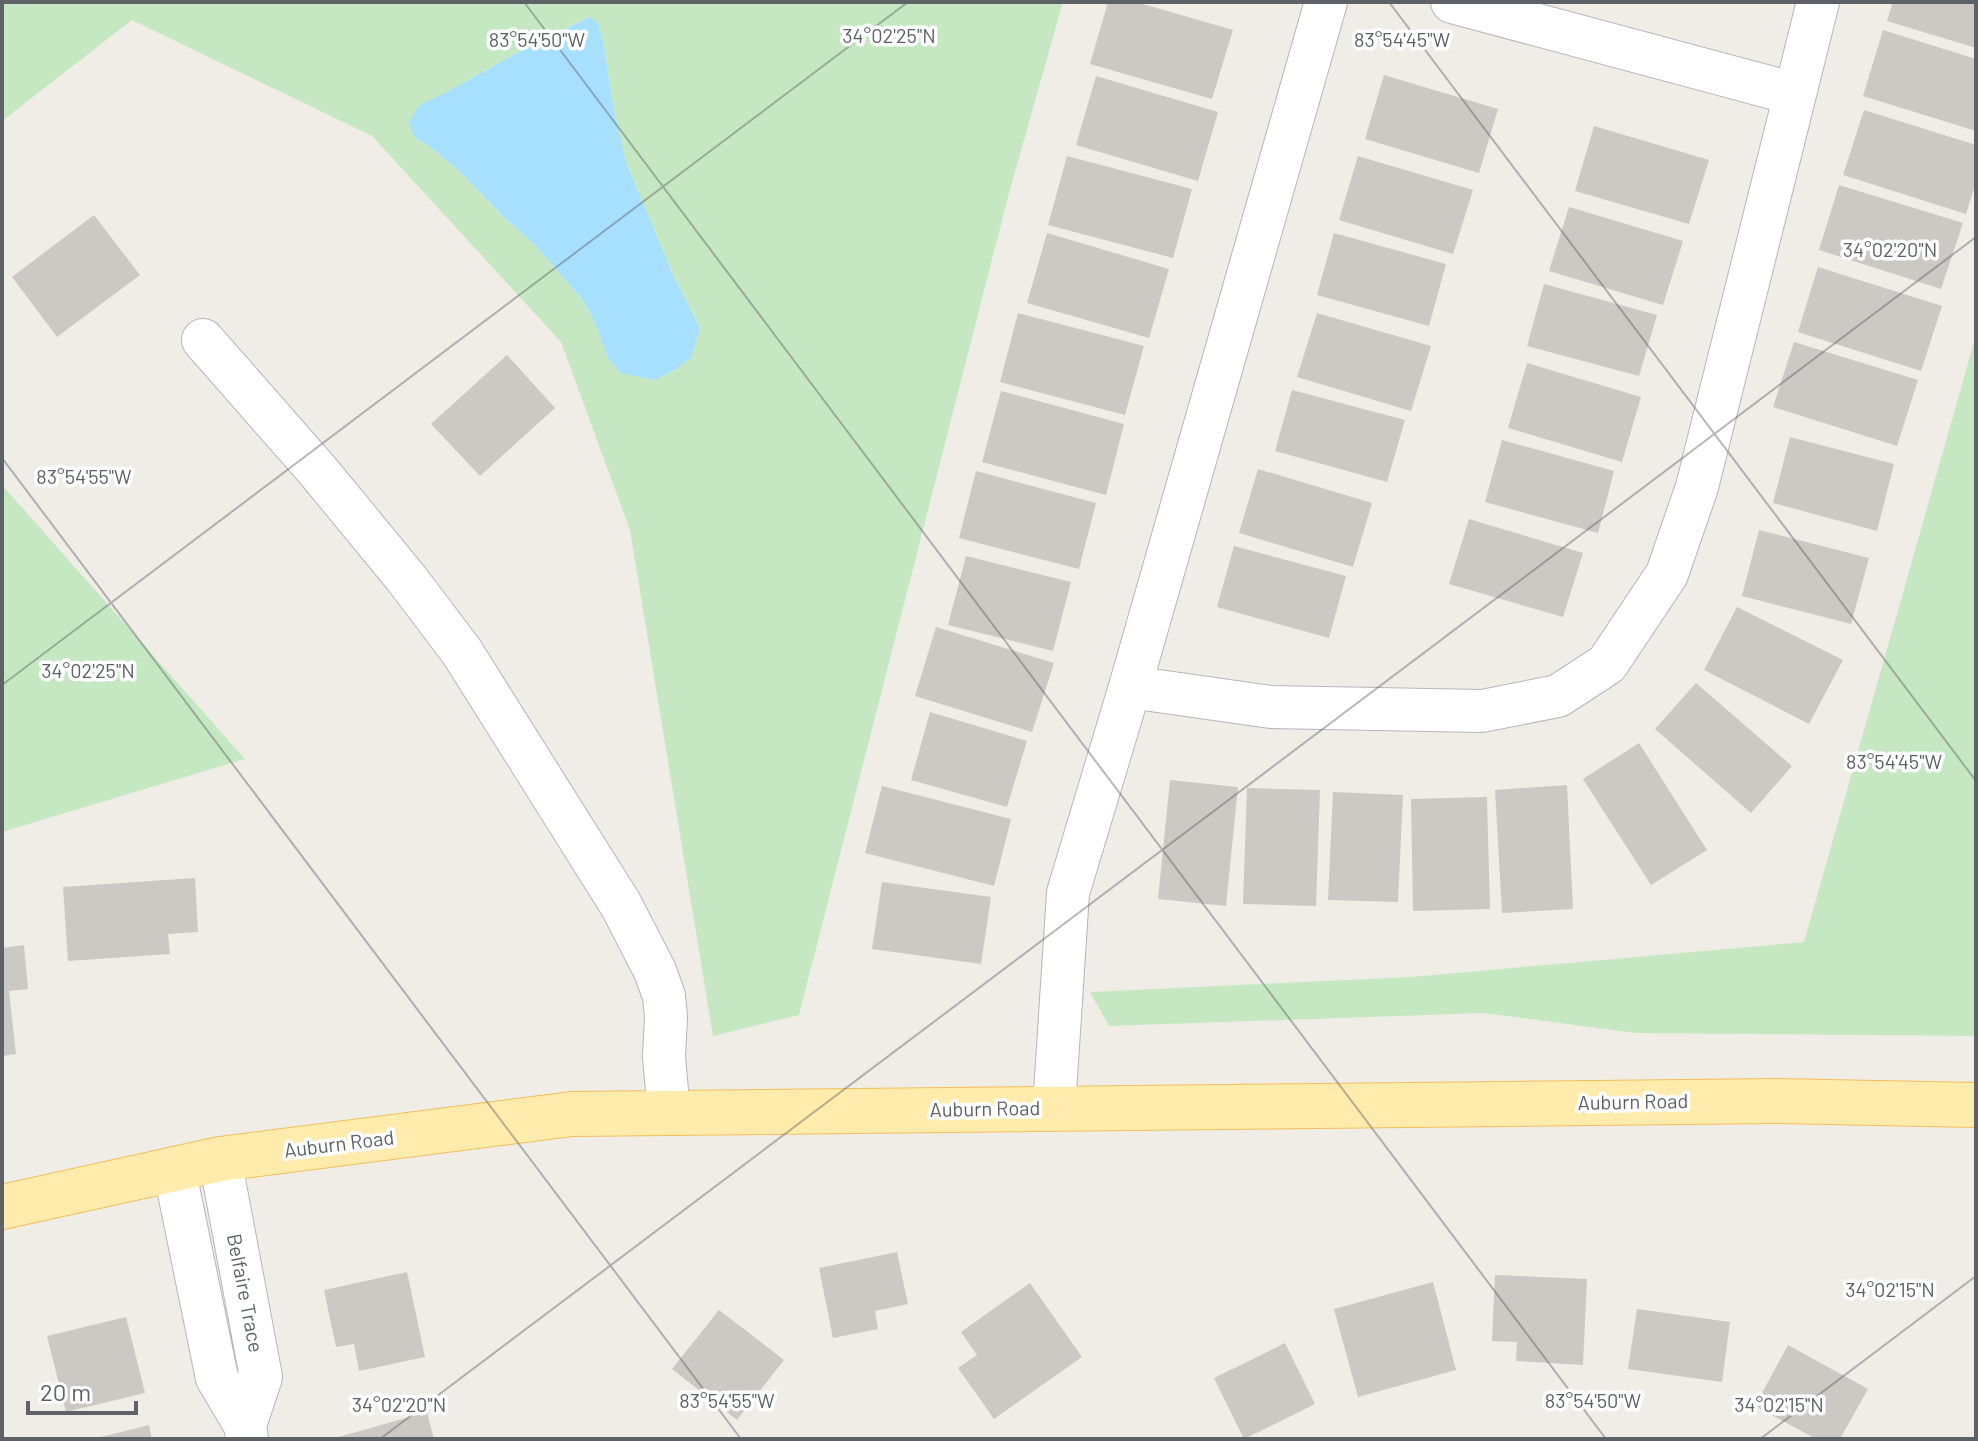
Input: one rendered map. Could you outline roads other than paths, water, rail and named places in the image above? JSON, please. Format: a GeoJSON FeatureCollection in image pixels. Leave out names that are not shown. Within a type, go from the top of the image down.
{"type":"FeatureCollection","features":[{"type":"Feature","properties":{"kind":"main road","name":"Auburn Road"},"geometry":{"type":"LineString","coordinates":[[2,1207],[220,1159],[572,1114],[1761,1101],[1976,1105]]}},
{"type":"Feature","properties":{"kind":"street"},"geometry":{"type":"LineString","coordinates":[[1054,1108],[1068,893],[1326,2]]}},
{"type":"Feature","properties":{"kind":"street"},"geometry":{"type":"LineString","coordinates":[[1452,2],[1795,94]]}},
{"type":"Feature","properties":{"kind":"street"},"geometry":{"type":"LineString","coordinates":[[1130,687],[1271,707],[1482,711],[1558,696],[1607,664],[1667,574],[1697,487],[1818,2]]}},
{"type":"Feature","properties":{"kind":"street"},"geometry":{"type":"LineString","coordinates":[[203,340],[318,471],[462,652],[621,905],[655,971],[664,996],[664,1057],[669,1113]]}},
{"type":"Feature","properties":{"kind":"street","name":"Belfaire Trace"},"geometry":{"type":"LineString","coordinates":[[220,1159],[261,1377],[246,1432]]}},
{"type":"Feature","properties":{"kind":"street","name":"Belfaire Trace"},"geometry":{"type":"LineString","coordinates":[[174,1168],[217,1378],[246,1432]]}},
{"type":"Feature","properties":{"kind":"water"},"geometry":{"type":"Polygon","coordinates":[[[589,17],[598,23],[603,41],[626,162],[674,277],[700,328],[691,358],[655,380],[620,373],[608,358],[592,316],[581,298],[537,247],[458,170],[415,138],[409,122],[420,105],[589,17]]]}}]}
